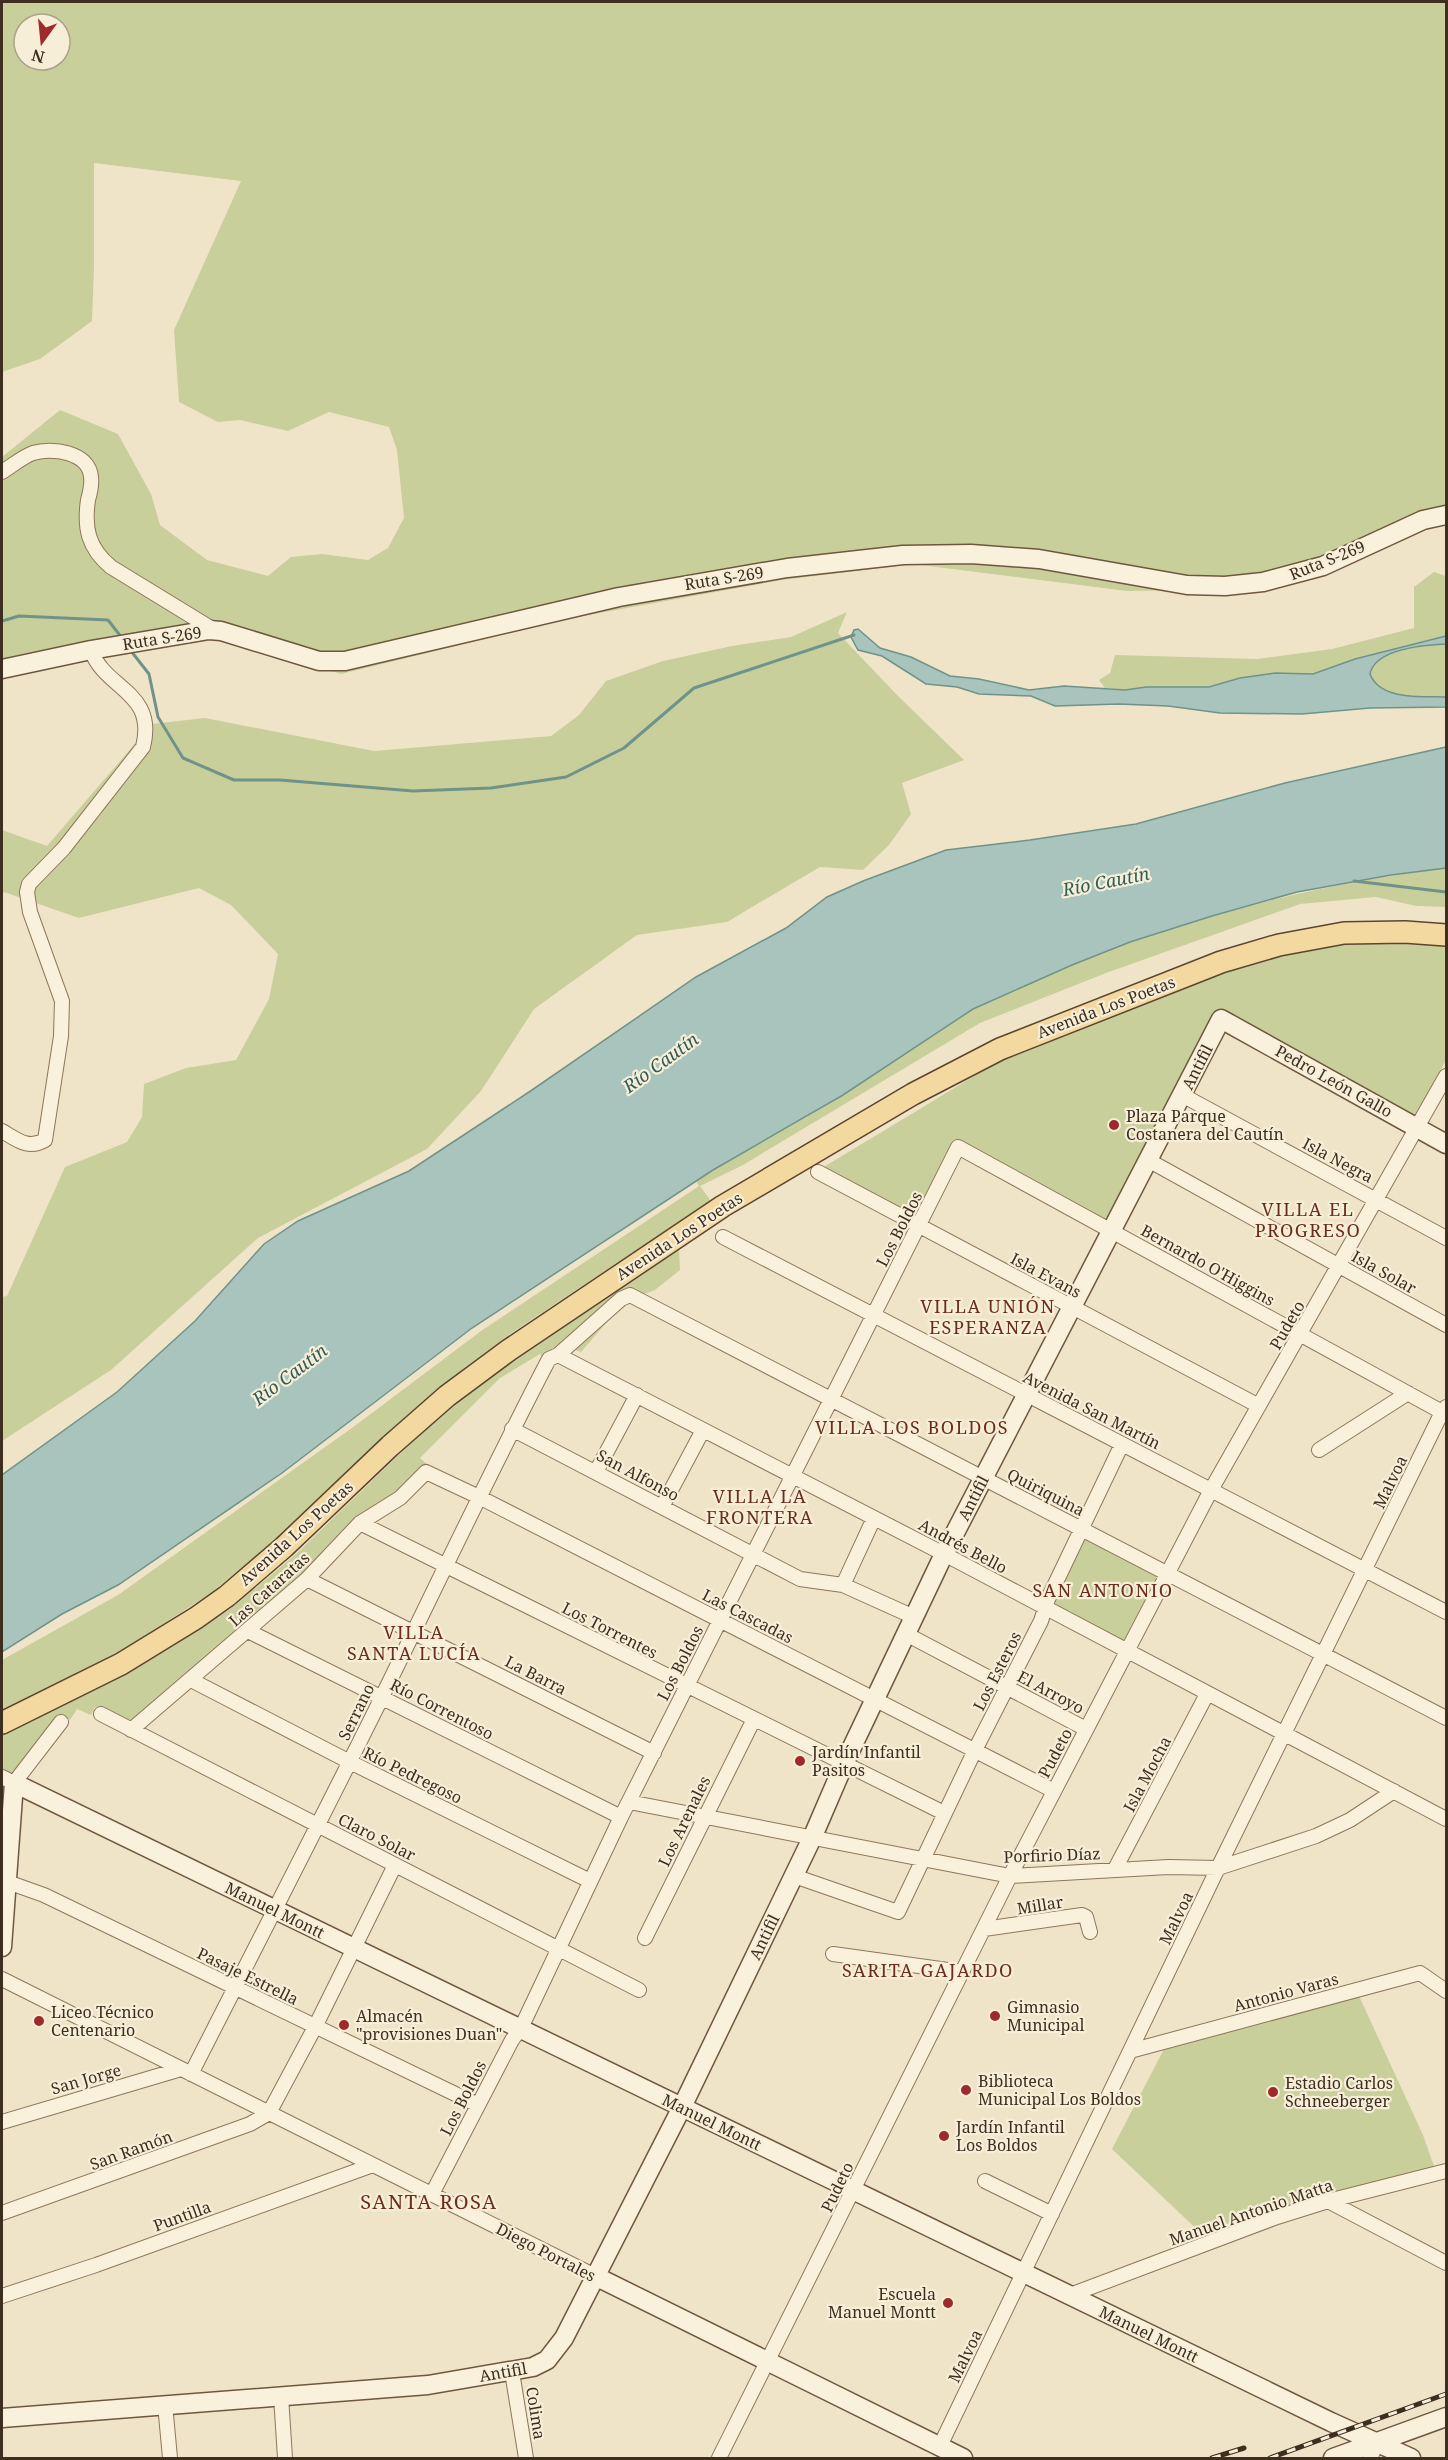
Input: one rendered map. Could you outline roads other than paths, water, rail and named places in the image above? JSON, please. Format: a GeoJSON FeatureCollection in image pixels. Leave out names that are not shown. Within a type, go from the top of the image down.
{"type":"FeatureCollection","features":[{"type":"Feature","properties":{"kind":"main road","name":"Avenida Los Poetas"},"geometry":{"type":"LineString","coordinates":[[2,1723],[121,1664],[196,1618],[227,1596],[284,1547],[390,1446],[465,1383],[723,1206],[913,1094],[1021,1040],[1230,959],[1279,945],[1344,933],[1405,932],[1446,935]]}},
{"type":"Feature","properties":{"kind":"street"},"geometry":{"type":"LineString","coordinates":[[2,472],[23,458],[39,452],[62,453],[83,460],[90,469],[92,479],[85,520],[86,529],[98,555],[111,567],[214,630]]}},
{"type":"Feature","properties":{"kind":"street","name":"Ruta S-269"},"geometry":{"type":"LineString","coordinates":[[2,669],[95,649],[214,630],[310,659],[345,662],[619,597],[776,570],[903,555],[1005,556],[1039,559],[1187,585],[1244,585],[1303,573],[1423,520],[1446,515]]}},
{"type":"Feature","properties":{"kind":"street"},"geometry":{"type":"LineString","coordinates":[[2,1131],[26,1145],[37,1145],[45,1140],[61,1036],[62,1001],[30,912],[27,892],[29,884],[64,848],[143,747],[147,731],[145,718],[135,700],[96,663],[95,649]]}},
{"type":"Feature","properties":{"kind":"street","name":"Antifil"},"geometry":{"type":"LineString","coordinates":[[2,2418],[428,2385],[513,2372],[533,2367],[553,2354],[564,2338],[682,2107],[813,1836],[844,1764],[944,1554],[1221,1019]]}},
{"type":"Feature","properties":{"kind":"street","name":"Pedro León Gallo"},"geometry":{"type":"LineString","coordinates":[[1221,1019],[1446,1143]]}},
{"type":"Feature","properties":{"kind":"street","name":"Pudeto"},"geometry":{"type":"LineString","coordinates":[[719,2458],[1010,1876],[1211,1490],[1446,1076]]}},
{"type":"Feature","properties":{"kind":"street","name":"Isla Negra"},"geometry":{"type":"LineString","coordinates":[[1182,1095],[1446,1238]]}},
{"type":"Feature","properties":{"kind":"street","name":"Los Boldos"},"geometry":{"type":"LineString","coordinates":[[432,2194],[512,2040],[521,2028],[621,1817],[958,1147]]}},
{"type":"Feature","properties":{"kind":"street","name":"Bernardo O'Higgins"},"geometry":{"type":"LineString","coordinates":[[958,1147],[1408,1394],[1444,1410]]}},
{"type":"Feature","properties":{"kind":"street","name":"Isla Solar"},"geometry":{"type":"LineString","coordinates":[[1148,1160],[1446,1326]]}},
{"type":"Feature","properties":{"kind":"street","name":"Isla Evans"},"geometry":{"type":"LineString","coordinates":[[818,1172],[1259,1406]]}},
{"type":"Feature","properties":{"kind":"street","name":"Avenida San Martín"},"geometry":{"type":"LineString","coordinates":[[723,1237],[1446,1612]]}},
{"type":"Feature","properties":{"kind":"street","name":"Serrano"},"geometry":{"type":"LineString","coordinates":[[186,2071],[235,1988],[273,1909],[318,1826],[512,1428],[549,1359],[558,1355],[621,1299],[630,1295]]}},
{"type":"Feature","properties":{"kind":"street","name":"Quiriquina"},"geometry":{"type":"LineString","coordinates":[[630,1295],[1446,1718]]}},
{"type":"Feature","properties":{"kind":"street","name":"Andrés Bello"},"geometry":{"type":"LineString","coordinates":[[558,1355],[944,1554],[1446,1819]]}},
{"type":"Feature","properties":{"kind":"street"},"geometry":{"type":"LineString","coordinates":[[1319,1450],[1408,1394]]}},
{"type":"Feature","properties":{"kind":"street"},"geometry":{"type":"LineString","coordinates":[[596,1472],[637,1395]]}},
{"type":"Feature","properties":{"kind":"street","name":"Malvoa"},"geometry":{"type":"LineString","coordinates":[[940,2446],[1283,1734],[1444,1410]]}},
{"type":"Feature","properties":{"kind":"street","name":"San Alfonso"},"geometry":{"type":"LineString","coordinates":[[512,1428],[800,1579],[843,1585],[914,1617]]}},
{"type":"Feature","properties":{"kind":"street"},"geometry":{"type":"LineString","coordinates":[[662,1506],[703,1430]]}},
{"type":"Feature","properties":{"kind":"street","name":"Los Esteros"},"geometry":{"type":"LineString","coordinates":[[794,1876],[898,1912],[944,1813],[1041,1621],[1080,1528],[1122,1444]]}},
{"type":"Feature","properties":{"kind":"street","name":"Las Cascadas"},"geometry":{"type":"LineString","coordinates":[[426,1472],[876,1698],[1054,1791]]}},
{"type":"Feature","properties":{"kind":"street","name":"Las Cataratas"},"geometry":{"type":"LineString","coordinates":[[131,1730],[307,1579],[360,1523],[400,1498],[426,1472]]}},
{"type":"Feature","properties":{"kind":"street"},"geometry":{"type":"LineString","coordinates":[[843,1585],[874,1518]]}},
{"type":"Feature","properties":{"kind":"street","name":"Los Torrentes"},"geometry":{"type":"LineString","coordinates":[[360,1523],[944,1813]]}},
{"type":"Feature","properties":{"kind":"street","name":"La Barra"},"geometry":{"type":"LineString","coordinates":[[307,1579],[654,1753]]}},
{"type":"Feature","properties":{"kind":"street","name":"Río Correntoso"},"geometry":{"type":"LineString","coordinates":[[248,1631],[621,1817]]}},
{"type":"Feature","properties":{"kind":"street","name":"El Arroyo"},"geometry":{"type":"LineString","coordinates":[[906,1634],[1086,1730]]}},
{"type":"Feature","properties":{"kind":"street","name":"Río Pedregoso"},"geometry":{"type":"LineString","coordinates":[[191,1680],[590,1881]]}},
{"type":"Feature","properties":{"kind":"street","name":"Isla Mocha"},"geometry":{"type":"LineString","coordinates":[[1115,1869],[1207,1694]]}},
{"type":"Feature","properties":{"kind":"street","name":"Claro Solar"},"geometry":{"type":"LineString","coordinates":[[101,1714],[639,1990]]}},
{"type":"Feature","properties":{"kind":"street","name":"Los Arenales"},"geometry":{"type":"LineString","coordinates":[[645,1938],[754,1719]]}},
{"type":"Feature","properties":{"kind":"street"},"geometry":{"type":"LineString","coordinates":[[2,1947],[8,1780],[61,1722]]}},
{"type":"Feature","properties":{"kind":"street","name":"Manuel Montt"},"geometry":{"type":"LineString","coordinates":[[8,1780],[1331,2422],[1374,2450],[1411,2458]]}},
{"type":"Feature","properties":{"kind":"street","name":"Porfirio Díaz"},"geometry":{"type":"LineString","coordinates":[[629,1802],[1010,1876],[1115,1869],[1218,1868],[1316,1836],[1350,1820],[1394,1791]]}},
{"type":"Feature","properties":{"kind":"street"},"geometry":{"type":"LineString","coordinates":[[269,2113],[315,2027],[395,1865]]}},
{"type":"Feature","properties":{"kind":"street","name":"Pasaje Estrella"},"geometry":{"type":"LineString","coordinates":[[4,1880],[44,1895],[478,2105]]}},
{"type":"Feature","properties":{"kind":"street","name":"Millar"},"geometry":{"type":"LineString","coordinates":[[984,1929],[1082,1915],[1086,1917],[1090,1932]]}},
{"type":"Feature","properties":{"kind":"street"},"geometry":{"type":"LineString","coordinates":[[833,1954],[962,1972]]}},
{"type":"Feature","properties":{"kind":"street","name":"Antonio Varas"},"geometry":{"type":"LineString","coordinates":[[1130,2051],[1420,1972],[1446,1991]]}},
{"type":"Feature","properties":{"kind":"street","name":"Diego Portales"},"geometry":{"type":"LineString","coordinates":[[2,1979],[963,2458]]}},
{"type":"Feature","properties":{"kind":"street","name":"San Jorge"},"geometry":{"type":"LineString","coordinates":[[2,2122],[186,2071]]}},
{"type":"Feature","properties":{"kind":"street","name":"San Ramón"},"geometry":{"type":"LineString","coordinates":[[2,2213],[239,2128],[269,2113]]}},
{"type":"Feature","properties":{"kind":"street","name":"Puntilla"},"geometry":{"type":"LineString","coordinates":[[2,2296],[96,2265],[374,2165]]}},
{"type":"Feature","properties":{"kind":"street","name":"Manuel Antonio Matta"},"geometry":{"type":"LineString","coordinates":[[1070,2295],[1215,2240],[1328,2201],[1446,2171]]}},
{"type":"Feature","properties":{"kind":"street"},"geometry":{"type":"LineString","coordinates":[[985,2181],[1052,2214]]}},
{"type":"Feature","properties":{"kind":"street"},"geometry":{"type":"LineString","coordinates":[[1328,2201],[1446,2263]]}},
{"type":"Feature","properties":{"kind":"street","name":"Colima"},"geometry":{"type":"LineString","coordinates":[[513,2372],[526,2458]]}},
{"type":"Feature","properties":{"kind":"street"},"geometry":{"type":"LineString","coordinates":[[280,2396],[285,2458]]}},
{"type":"Feature","properties":{"kind":"street"},"geometry":{"type":"LineString","coordinates":[[165,2404],[170,2458]]}},
{"type":"Feature","properties":{"kind":"street"},"geometry":{"type":"LineString","coordinates":[[1333,2458],[1374,2450],[1446,2417]]}},
{"type":"Feature","properties":{"kind":"water"},"geometry":{"type":"Polygon","coordinates":[[[858,629],[880,648],[911,657],[950,676],[979,679],[1029,690],[1064,686],[1125,690],[1146,687],[1209,687],[1240,678],[1275,673],[1313,674],[1355,659],[1446,636],[1446,644],[1414,647],[1381,659],[1370,674],[1375,683],[1393,693],[1446,697],[1446,707],[1370,708],[1302,714],[1220,713],[1168,706],[1119,704],[1055,706],[1031,696],[979,694],[957,687],[926,684],[882,656],[858,650],[851,637],[854,630],[858,629]]]}},
{"type":"Feature","properties":{"kind":"water","name":"Río Cautín"},"geometry":{"type":"Polygon","coordinates":[[[1446,747],[1446,868],[1391,875],[1297,892],[1212,916],[1130,942],[973,1009],[843,1095],[713,1170],[472,1328],[282,1473],[118,1585],[62,1614],[2,1652],[2,1475],[117,1392],[195,1321],[264,1244],[298,1221],[409,1171],[696,977],[786,928],[827,897],[863,881],[946,850],[1136,824],[1285,783],[1446,747]]]}},
{"type":"Feature","properties":{"kind":"waterway"},"geometry":{"type":"LineString","coordinates":[[2,621],[19,616],[108,620],[122,638]]}},
{"type":"Feature","properties":{"kind":"waterway"},"geometry":{"type":"LineString","coordinates":[[131,651],[149,674],[158,717],[183,758],[234,780],[280,780],[413,791],[491,788],[566,777],[624,748],[694,688],[854,635]]}},
{"type":"Feature","properties":{"kind":"waterway"},"geometry":{"type":"LineString","coordinates":[[1354,881],[1446,892]]}},
{"type":"Feature","properties":{"kind":"railway"},"geometry":{"type":"LineString","coordinates":[[1270,2458],[1446,2394]]}},
{"type":"Feature","properties":{"kind":"railway"},"geometry":{"type":"LineString","coordinates":[[1212,2458],[1244,2448]]}},
{"type":"Feature","properties":{"kind":"place","name":"Plaza Parque Costanera del Cautín"},"geometry":{"type":"Point","coordinates":[1114,1125]}},
{"type":"Feature","properties":{"kind":"place","name":"Jardín Infantil Pasitos"},"geometry":{"type":"Point","coordinates":[800,1761]}},
{"type":"Feature","properties":{"kind":"place","name":"Gimnasio Municipal"},"geometry":{"type":"Point","coordinates":[995,2016]}},
{"type":"Feature","properties":{"kind":"place","name":"Liceo Técnico Centenario"},"geometry":{"type":"Point","coordinates":[39,2021]}},
{"type":"Feature","properties":{"kind":"place","name":"Almacén \"provisiones Duan\""},"geometry":{"type":"Point","coordinates":[344,2025]}},
{"type":"Feature","properties":{"kind":"place","name":"Biblioteca Municipal Los Boldos"},"geometry":{"type":"Point","coordinates":[966,2090]}},
{"type":"Feature","properties":{"kind":"place","name":"Estadio Carlos Schneeberger"},"geometry":{"type":"Point","coordinates":[1273,2092]}},
{"type":"Feature","properties":{"kind":"place","name":"Jardín Infantil Los Boldos"},"geometry":{"type":"Point","coordinates":[944,2136]}},
{"type":"Feature","properties":{"kind":"place","name":"Escuela Manuel Montt"},"geometry":{"type":"Point","coordinates":[948,2303]}},
{"type":"Feature","properties":{"kind":"district","name":"VILLA EL PROGRESO"},"geometry":{"type":"Point","coordinates":[1308,1220]}},
{"type":"Feature","properties":{"kind":"district","name":"VILLA UNIÓN ESPERANZA"},"geometry":{"type":"Point","coordinates":[988,1317]}},
{"type":"Feature","properties":{"kind":"district","name":"VILLA LOS BOLDOS"},"geometry":{"type":"Point","coordinates":[912,1428]}},
{"type":"Feature","properties":{"kind":"district","name":"VILLA LA FRONTERA"},"geometry":{"type":"Point","coordinates":[760,1507]}},
{"type":"Feature","properties":{"kind":"district","name":"SAN ANTONIO"},"geometry":{"type":"Point","coordinates":[1103,1591]}},
{"type":"Feature","properties":{"kind":"district","name":"VILLA SANTA LUCÍA"},"geometry":{"type":"Point","coordinates":[414,1643]}},
{"type":"Feature","properties":{"kind":"district","name":"SARITA GAJARDO"},"geometry":{"type":"Point","coordinates":[928,1971]}},
{"type":"Feature","properties":{"kind":"district","name":"SANTA ROSA"},"geometry":{"type":"Point","coordinates":[429,2202]}}]}
